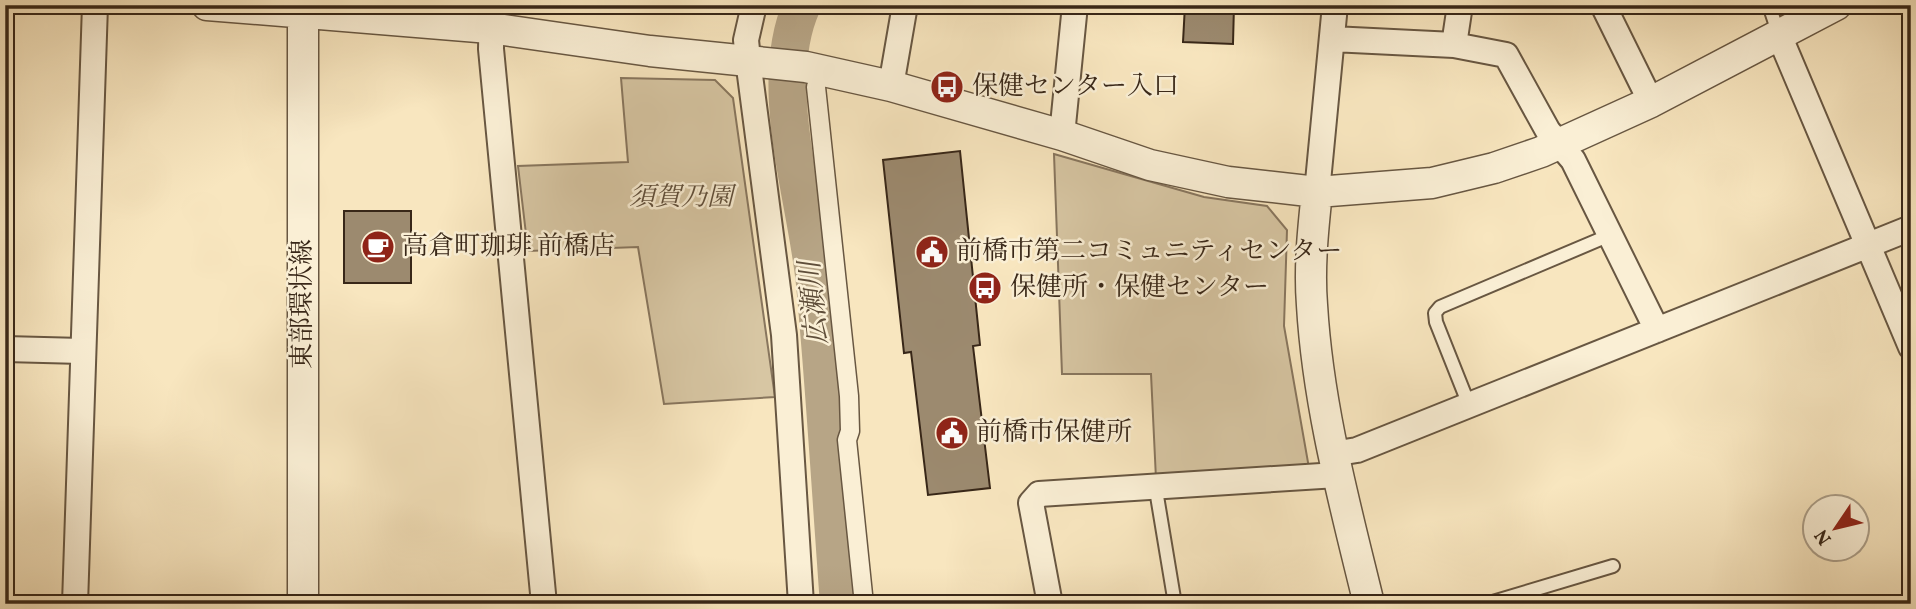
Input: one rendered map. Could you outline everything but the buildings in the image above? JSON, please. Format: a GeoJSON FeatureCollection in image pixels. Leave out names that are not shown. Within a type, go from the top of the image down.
{"type":"FeatureCollection","features":[{"type":"Feature","properties":{"kind":"street"},"geometry":{"type":"LineString","coordinates":[[75,604],[95,5]]}},
{"type":"Feature","properties":{"kind":"street"},"geometry":{"type":"LineString","coordinates":[[207,5],[491,17],[650,51],[759,62],[811,77],[891,86],[1062,135],[1150,165],[1200,176],[1317,192],[1432,183],[1494,168],[1558,144],[1651,102],[1836,5]]}},
{"type":"Feature","properties":{"kind":"street"},"geometry":{"type":"LineString","coordinates":[[754,5],[747,40],[759,62],[783,335],[801,604]]}},
{"type":"Feature","properties":{"kind":"street"},"geometry":{"type":"LineString","coordinates":[[891,86],[905,5]]}},
{"type":"Feature","properties":{"kind":"street"},"geometry":{"type":"LineString","coordinates":[[1062,135],[1075,5]]}},
{"type":"Feature","properties":{"kind":"street"},"geometry":{"type":"LineString","coordinates":[[1335,5],[1317,192],[1311,303],[1319,377],[1335,465],[1369,604]]}},
{"type":"Feature","properties":{"kind":"street"},"geometry":{"type":"LineString","coordinates":[[1454,45],[1460,5]]}},
{"type":"Feature","properties":{"kind":"street"},"geometry":{"type":"LineString","coordinates":[[1603,5],[1651,102]]}},
{"type":"Feature","properties":{"kind":"street","name":"東部環状線"},"geometry":{"type":"LineString","coordinates":[[303,10],[303,604]]}},
{"type":"Feature","properties":{"kind":"street"},"geometry":{"type":"LineString","coordinates":[[491,17],[544,604]]}},
{"type":"Feature","properties":{"kind":"street"},"geometry":{"type":"LineString","coordinates":[[1779,35],[1911,347]]}},
{"type":"Feature","properties":{"kind":"street"},"geometry":{"type":"LineString","coordinates":[[1332,38],[1454,45],[1506,55],[1558,144],[1573,160],[1657,330]]}},
{"type":"Feature","properties":{"kind":"street"},"geometry":{"type":"LineString","coordinates":[[811,77],[849,396],[850,431],[847,440],[864,604]]}},
{"type":"Feature","properties":{"kind":"street"},"geometry":{"type":"LineString","coordinates":[[1050,604],[1031,503],[1039,494],[1335,465],[1357,450],[1911,228]]}},
{"type":"Feature","properties":{"kind":"street"},"geometry":{"type":"LineString","coordinates":[[5,349],[82,351]]}},
{"type":"Feature","properties":{"kind":"lane"},"geometry":{"type":"LineString","coordinates":[[1769,5],[1779,35]]}},
{"type":"Feature","properties":{"kind":"lane"},"geometry":{"type":"LineString","coordinates":[[1469,405],[1436,322],[1435,313],[1440,307],[1610,235]]}},
{"type":"Feature","properties":{"kind":"lane"},"geometry":{"type":"LineString","coordinates":[[1155,484],[1175,604]]}},
{"type":"Feature","properties":{"kind":"lane"},"geometry":{"type":"LineString","coordinates":[[1486,604],[1613,566]]}},
{"type":"Feature","properties":{"kind":"green space","name":"須賀乃園"},"geometry":{"type":"Polygon","coordinates":[[[621,78],[715,80],[733,98],[775,397],[664,404],[638,247],[528,251],[518,166],[628,162],[621,78]]]}},
{"type":"Feature","properties":{"kind":"green space"},"geometry":{"type":"Polygon","coordinates":[[[1054,154],[1204,197],[1267,206],[1287,230],[1284,326],[1309,468],[1156,479],[1151,374],[1062,374],[1054,154]]]}},
{"type":"Feature","properties":{"kind":"waterway","name":"広瀬川"},"geometry":{"type":"LineString","coordinates":[[802,5],[792,37],[788,106],[815,284],[839,604]]}},
{"type":"Feature","properties":{"kind":"place","name":"保健センター入口"},"geometry":{"type":"Point","coordinates":[947,87]}},
{"type":"Feature","properties":{"kind":"place","name":"高倉町珈琲 前橋店"},"geometry":{"type":"Point","coordinates":[378,247]}},
{"type":"Feature","properties":{"kind":"place","name":"前橋市第二コミュニティセンター"},"geometry":{"type":"Point","coordinates":[932,252]}},
{"type":"Feature","properties":{"kind":"place","name":"保健所・保健センター"},"geometry":{"type":"Point","coordinates":[985,288]}},
{"type":"Feature","properties":{"kind":"place","name":"前橋市保健所"},"geometry":{"type":"Point","coordinates":[952,433]}}]}
